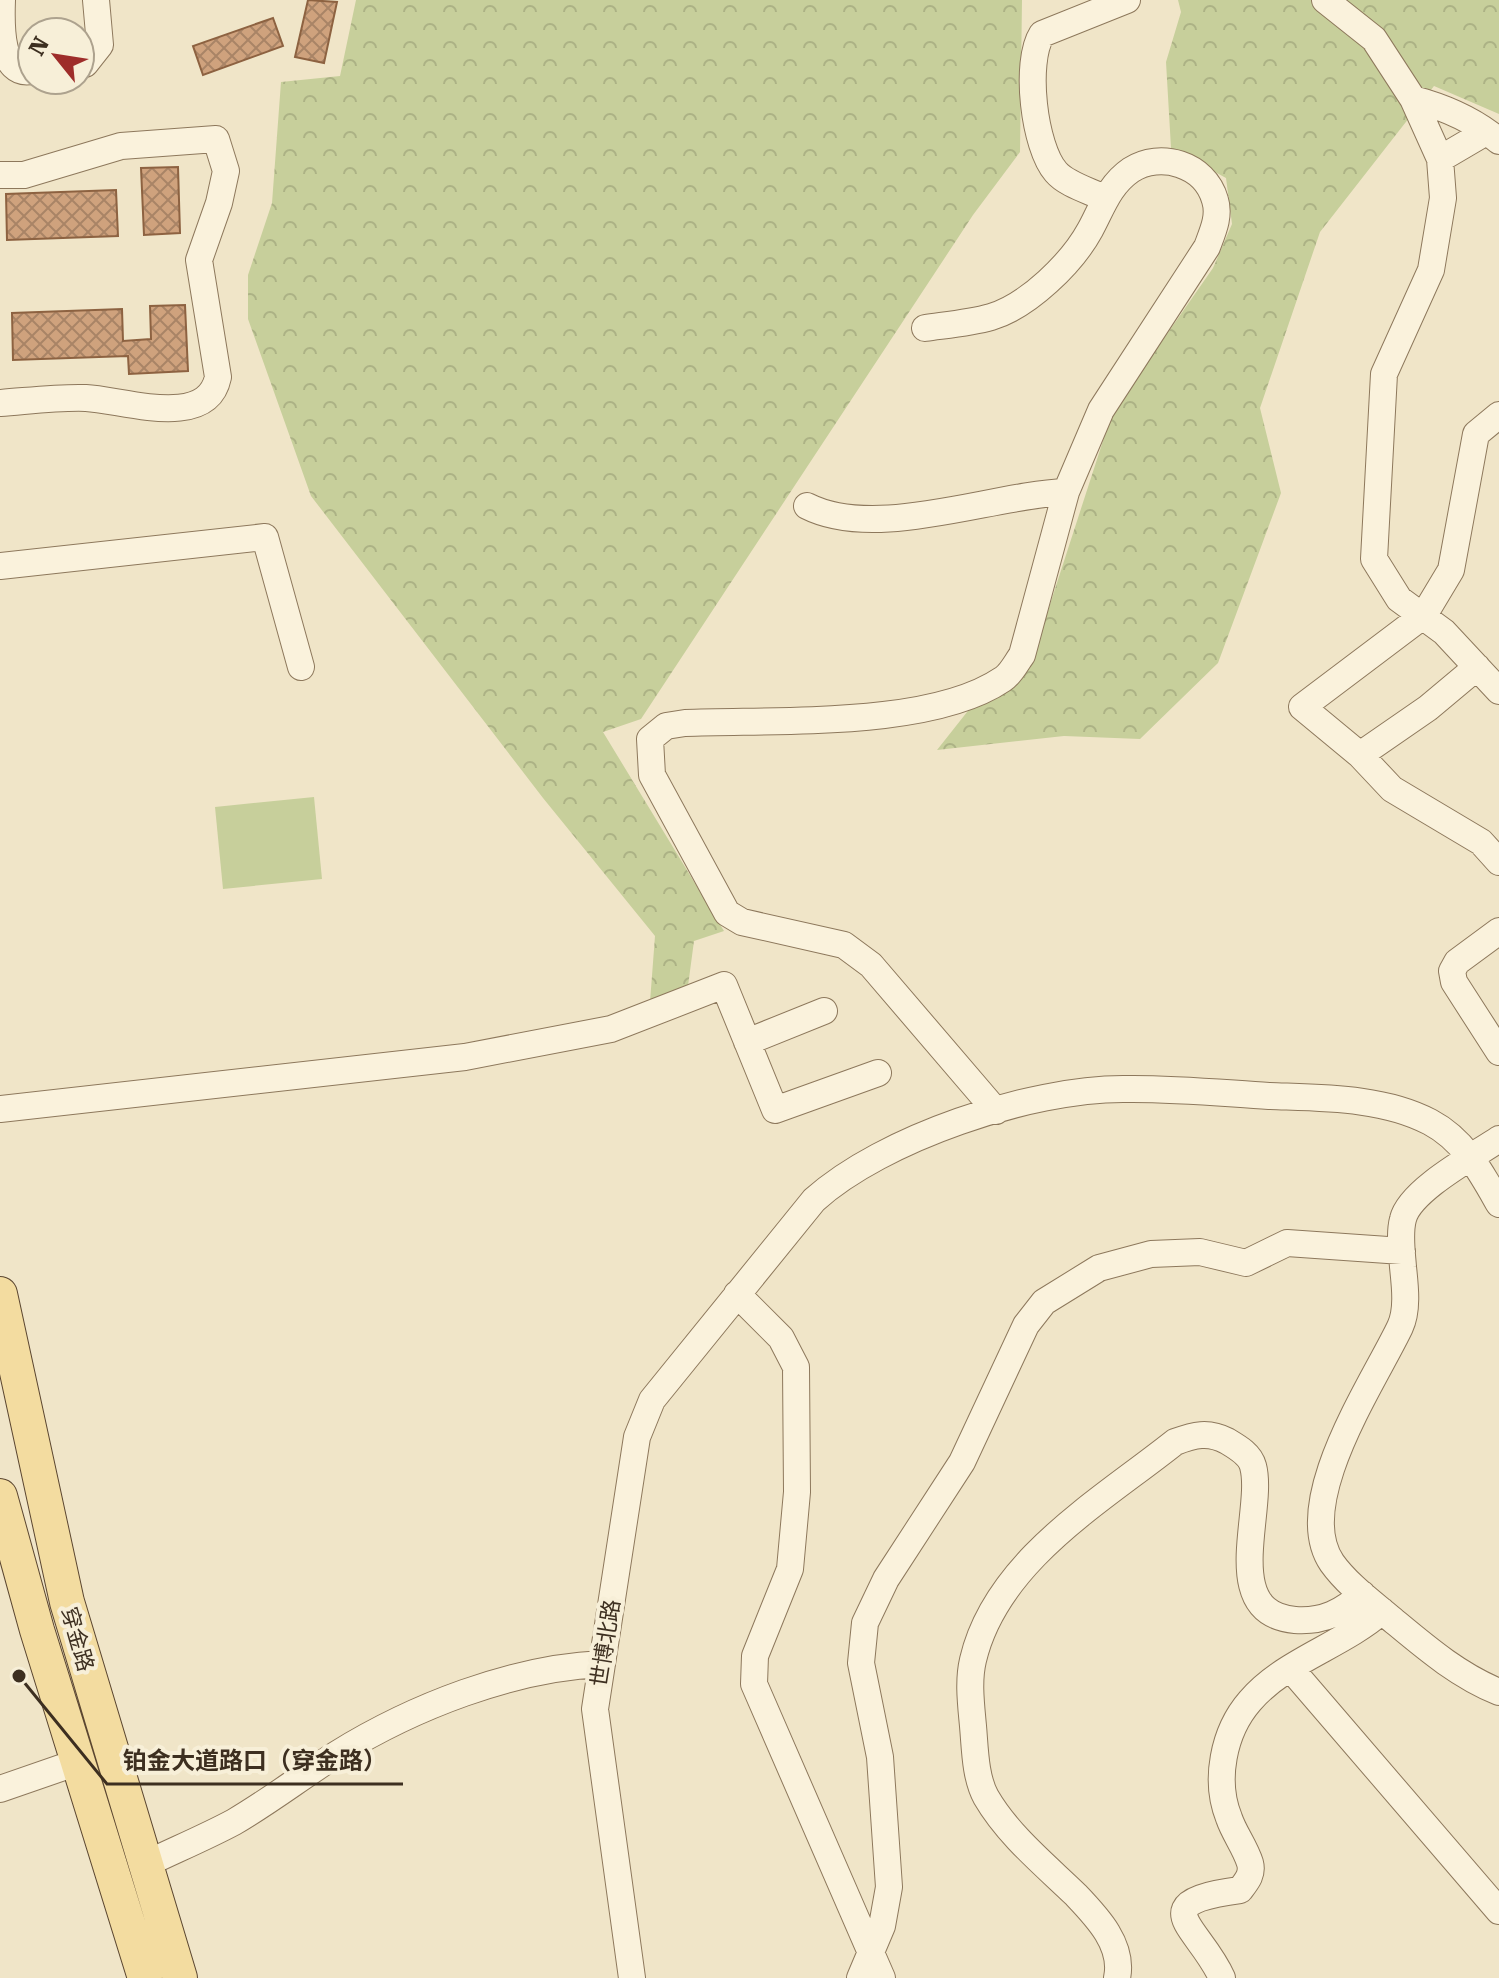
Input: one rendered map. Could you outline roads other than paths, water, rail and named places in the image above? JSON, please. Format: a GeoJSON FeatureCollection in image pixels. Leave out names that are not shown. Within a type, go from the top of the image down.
{"type":"FeatureCollection","features":[{"type":"Feature","properties":{"kind":"main road","name":"穿金路"},"geometry":{"type":"LineString","coordinates":[[0,1294],[67,1602],[180,1978]]}},
{"type":"Feature","properties":{"kind":"main road","name":"穿金路"},"geometry":{"type":"LineString","coordinates":[[1,1506],[145,1978]]}},
{"type":"Feature","properties":{"kind":"street"},"geometry":{"type":"LineString","coordinates":[[2,0],[0,50],[9,67],[16,70]]}},
{"type":"Feature","properties":{"kind":"street"},"geometry":{"type":"LineString","coordinates":[[96,0],[100,45],[96,50]]}},
{"type":"Feature","properties":{"kind":"street"},"geometry":{"type":"LineString","coordinates":[[1106,199],[1059,175],[1047,160],[1036,123],[1035,51],[1042,34],[1127,0]]}},
{"type":"Feature","properties":{"kind":"street"},"geometry":{"type":"LineString","coordinates":[[1325,0],[1374,39],[1413,99],[1440,159],[1443,198],[1439,240],[1431,270],[1384,374],[1374,559],[1399,599],[1424,615],[1499,691]]}},
{"type":"Feature","properties":{"kind":"street"},"geometry":{"type":"LineString","coordinates":[[1413,99],[1438,105],[1492,136]]}},
{"type":"Feature","properties":{"kind":"street"},"geometry":{"type":"LineString","coordinates":[[1440,159],[1492,136]]}},
{"type":"Feature","properties":{"kind":"street"},"geometry":{"type":"LineString","coordinates":[[0,175],[24,175],[121,146],[216,139],[226,171],[219,203],[199,260],[218,377],[215,392],[203,403],[158,409],[86,398],[0,403]]}},
{"type":"Feature","properties":{"kind":"street"},"geometry":{"type":"LineString","coordinates":[[925,328],[993,317],[1057,273],[1076,253],[1111,188],[1132,170],[1156,159],[1176,163],[1194,171],[1210,186],[1216,201],[1217,221],[1207,247],[1101,410],[1066,492],[1022,655],[1006,677],[979,692],[896,714],[666,726],[650,739],[652,775],[727,913],[742,922],[812,935],[844,945],[871,965],[996,1111]]}},
{"type":"Feature","properties":{"kind":"street"},"geometry":{"type":"LineString","coordinates":[[1499,415],[1476,434],[1451,570],[1424,615],[1302,707],[1360,755],[1392,789],[1481,842],[1499,862]]}},
{"type":"Feature","properties":{"kind":"street"},"geometry":{"type":"LineString","coordinates":[[807,506],[823,514],[880,518],[1066,492]]}},
{"type":"Feature","properties":{"kind":"street"},"geometry":{"type":"LineString","coordinates":[[0,566],[265,537],[301,667]]}},
{"type":"Feature","properties":{"kind":"street"},"geometry":{"type":"LineString","coordinates":[[1360,755],[1428,708],[1477,667]]}},
{"type":"Feature","properties":{"kind":"street"},"geometry":{"type":"LineString","coordinates":[[1497,1042],[1454,982],[1452,971],[1457,962],[1499,931]]}},
{"type":"Feature","properties":{"kind":"street"},"geometry":{"type":"LineString","coordinates":[[0,1109],[465,1057],[611,1029],[724,985],[775,1110],[878,1073]]}},
{"type":"Feature","properties":{"kind":"street"},"geometry":{"type":"LineString","coordinates":[[747,1042],[824,1011]]}},
{"type":"Feature","properties":{"kind":"street","name":"世博北路"},"geometry":{"type":"LineString","coordinates":[[632,1978],[595,1709],[637,1437],[652,1400],[814,1200],[842,1175],[868,1159],[996,1111],[1121,1088],[1391,1106],[1432,1122],[1473,1157]]}},
{"type":"Feature","properties":{"kind":"street"},"geometry":{"type":"LineString","coordinates":[[1499,1139],[1410,1203],[1403,1220],[1406,1293],[1402,1324],[1359,1400],[1330,1479],[1322,1516],[1323,1538],[1331,1562],[1372,1602],[1448,1665],[1499,1692]]}},
{"type":"Feature","properties":{"kind":"street"},"geometry":{"type":"LineString","coordinates":[[1473,1157],[1499,1204]]}},
{"type":"Feature","properties":{"kind":"street"},"geometry":{"type":"LineString","coordinates":[[871,1971],[889,1887],[880,1757],[861,1663],[865,1623],[886,1579],[962,1462],[1026,1325],[1044,1302],[1099,1268],[1151,1254],[1200,1252],[1246,1263],[1287,1243],[1402,1251]]}},
{"type":"Feature","properties":{"kind":"street"},"geometry":{"type":"LineString","coordinates":[[737,1294],[781,1338],[796,1367],[797,1492],[790,1569],[755,1656],[754,1684],[871,1971]]}},
{"type":"Feature","properties":{"kind":"street"},"geometry":{"type":"LineString","coordinates":[[1117,1978],[1113,1942],[1096,1916],[1003,1822],[984,1794],[970,1695],[973,1660],[988,1620],[1013,1580],[1039,1551],[1175,1442],[1199,1433],[1220,1437],[1242,1449],[1253,1463],[1255,1482],[1248,1570],[1258,1598],[1265,1605],[1294,1620],[1341,1613],[1372,1602]]}},
{"type":"Feature","properties":{"kind":"street"},"geometry":{"type":"LineString","coordinates":[[1222,1978],[1213,1959],[1191,1934],[1184,1918],[1188,1904],[1199,1895],[1240,1890],[1250,1878],[1251,1864],[1228,1816],[1220,1785],[1223,1760],[1238,1719],[1251,1700],[1291,1669],[1357,1632],[1372,1602]]}},
{"type":"Feature","properties":{"kind":"street"},"geometry":{"type":"LineString","coordinates":[[146,1864],[234,1821],[340,1752],[424,1710],[499,1683],[571,1665],[602,1664]]}},
{"type":"Feature","properties":{"kind":"street"},"geometry":{"type":"LineString","coordinates":[[1291,1669],[1499,1911]]}},
{"type":"Feature","properties":{"kind":"street"},"geometry":{"type":"LineString","coordinates":[[0,1789],[78,1762]]}},
{"type":"Feature","properties":{"kind":"place","name":"铂金大道路口（穿金路）"},"geometry":{"type":"Point","coordinates":[19,1676]}}]}
